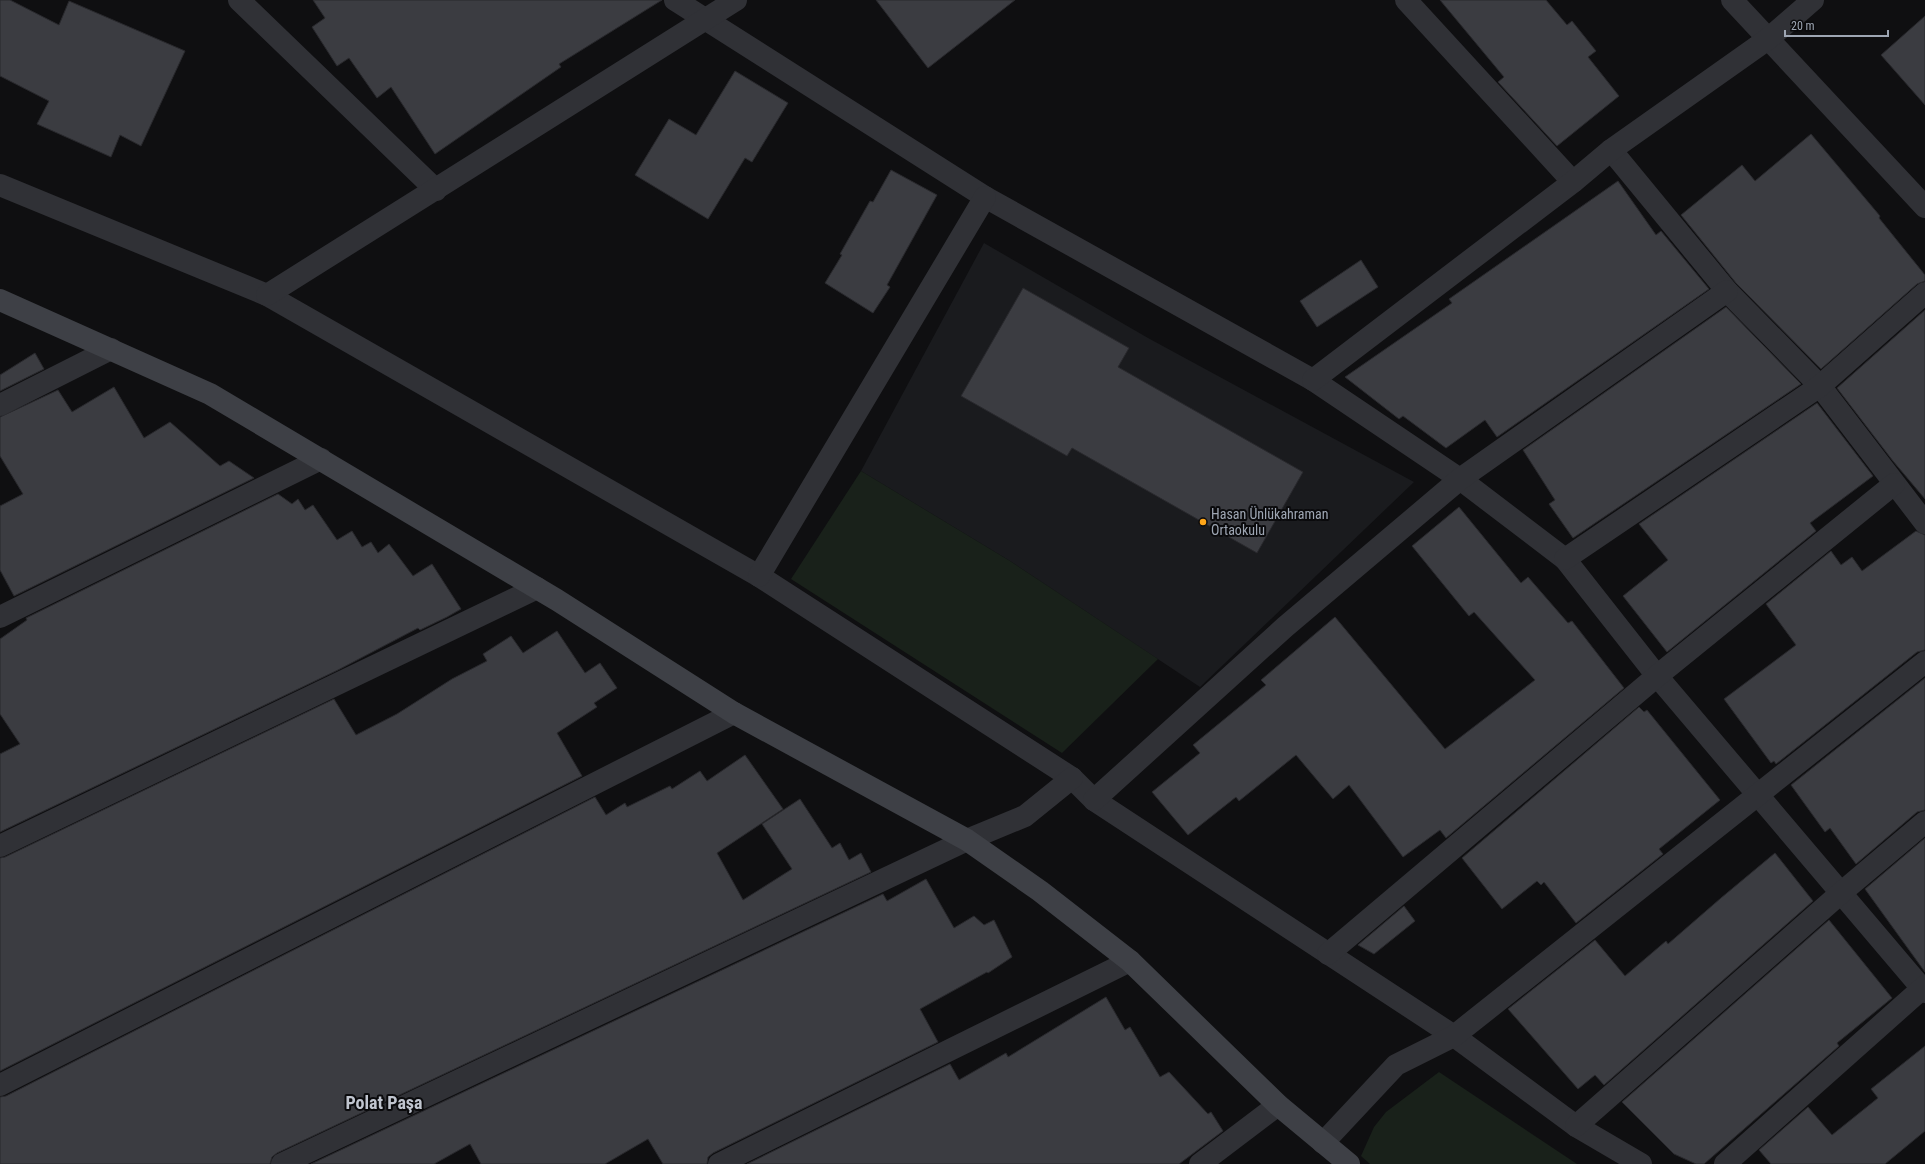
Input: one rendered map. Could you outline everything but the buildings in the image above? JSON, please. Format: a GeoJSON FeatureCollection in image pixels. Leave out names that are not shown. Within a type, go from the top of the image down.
{"type":"FeatureCollection","features":[{"type":"Feature","properties":{"kind":"street"},"geometry":{"type":"LineString","coordinates":[[239,0],[436,190]]}},
{"type":"Feature","properties":{"kind":"street"},"geometry":{"type":"LineString","coordinates":[[675,0],[985,197],[1313,380],[1460,479],[1565,559],[1657,676],[1924,989],[1725,1164]]}},
{"type":"Feature","properties":{"kind":"street"},"geometry":{"type":"LineString","coordinates":[[267,295],[736,0]]}},
{"type":"Feature","properties":{"kind":"street"},"geometry":{"type":"LineString","coordinates":[[1406,0],[1573,182]]}},
{"type":"Feature","properties":{"kind":"street"},"geometry":{"type":"LineString","coordinates":[[1732,0],[1925,207]]}},
{"type":"Feature","properties":{"kind":"street"},"geometry":{"type":"LineString","coordinates":[[1313,380],[1573,182],[1612,150],[1768,39],[1813,0]]}},
{"type":"Feature","properties":{"kind":"street"},"geometry":{"type":"LineString","coordinates":[[1612,150],[1727,290],[1820,386],[1925,523]]}},
{"type":"Feature","properties":{"kind":"street"},"geometry":{"type":"LineString","coordinates":[[0,185],[267,295],[759,576],[1072,778],[1094,800],[1454,1036],[1576,1126],[1641,1164]]}},
{"type":"Feature","properties":{"kind":"street"},"geometry":{"type":"LineString","coordinates":[[759,576],[985,197]]}},
{"type":"Feature","properties":{"kind":"street"},"geometry":{"type":"LineString","coordinates":[[1094,800],[1285,627],[1460,479],[1727,290]]}},
{"type":"Feature","properties":{"kind":"street"},"geometry":{"type":"LineString","coordinates":[[1565,559],[1820,386],[1925,293]]}},
{"type":"Feature","properties":{"kind":"street"},"geometry":{"type":"LineString","coordinates":[[0,300],[210,394],[537,588],[734,713],[967,840],[1040,891],[1130,961],[1278,1105],[1349,1164]]}},
{"type":"Feature","properties":{"kind":"street"},"geometry":{"type":"LineString","coordinates":[[0,404],[111,349]]}},
{"type":"Feature","properties":{"kind":"street"},"geometry":{"type":"LineString","coordinates":[[0,617],[321,459]]}},
{"type":"Feature","properties":{"kind":"street"},"geometry":{"type":"LineString","coordinates":[[1328,954],[1657,676],[1894,484]]}},
{"type":"Feature","properties":{"kind":"street"},"geometry":{"type":"LineString","coordinates":[[0,846],[537,588]]}},
{"type":"Feature","properties":{"kind":"street"},"geometry":{"type":"LineString","coordinates":[[1323,1143],[1396,1065],[1454,1036],[1925,662]]}},
{"type":"Feature","properties":{"kind":"street"},"geometry":{"type":"LineString","coordinates":[[0,1086],[734,713]]}},
{"type":"Feature","properties":{"kind":"street"},"geometry":{"type":"LineString","coordinates":[[282,1164],[967,840],[1025,816],[1072,778]]}},
{"type":"Feature","properties":{"kind":"street"},"geometry":{"type":"LineString","coordinates":[[1576,1126],[1842,892],[1925,822]]}},
{"type":"Feature","properties":{"kind":"street"},"geometry":{"type":"LineString","coordinates":[[719,1164],[1130,961]]}},
{"type":"Feature","properties":{"kind":"street"},"geometry":{"type":"LineString","coordinates":[[1200,1164],[1278,1105]]}},
{"type":"Feature","properties":{"kind":"shaded area","name":"Hasan Ünlükahraman Ortaokulu"},"geometry":{"type":"Polygon","coordinates":[[[984,243],[1148,338],[1414,482],[1200,687],[1010,561],[861,471],[984,243]]]}},
{"type":"Feature","properties":{"kind":"shaded area"},"geometry":{"type":"Polygon","coordinates":[[[861,471],[1010,561],[1158,659],[1062,753],[791,579],[861,471]]]}},
{"type":"Feature","properties":{"kind":"shaded area"},"geometry":{"type":"Polygon","coordinates":[[[1439,1072],[1577,1164],[1370,1164],[1361,1156],[1374,1127],[1386,1112],[1439,1072]]]}},
{"type":"Feature","properties":{"kind":"place","name":"Hasan Ünlükahraman Ortaokulu"},"geometry":{"type":"Point","coordinates":[1203,522]}},
{"type":"Feature","properties":{"kind":"district","name":"Polat Paşa"},"geometry":{"type":"Point","coordinates":[384,1103]}}]}
